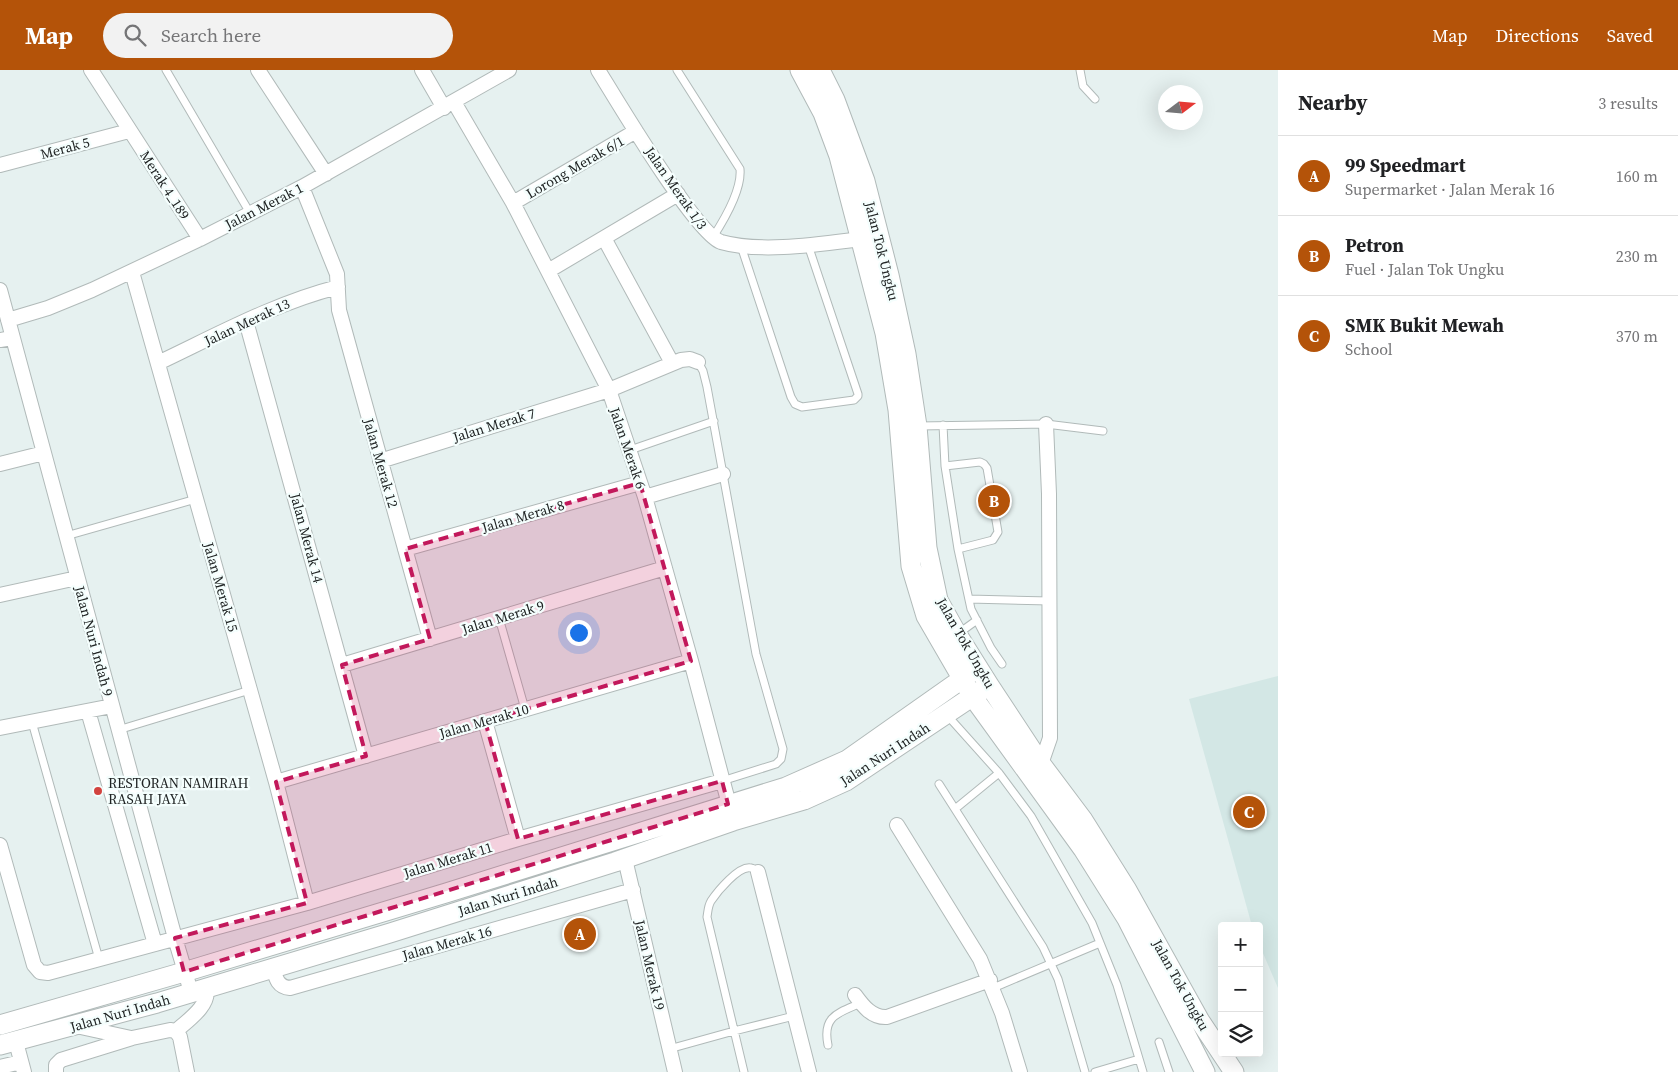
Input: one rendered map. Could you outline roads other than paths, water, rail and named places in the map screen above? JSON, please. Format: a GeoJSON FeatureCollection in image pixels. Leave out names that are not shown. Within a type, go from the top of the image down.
{"type":"FeatureCollection","features":[{"type":"Feature","properties":{"kind":"main road","name":"Jalan Tok Ungku"},"geometry":{"type":"LineString","coordinates":[[800,70],[830,130],[885,333],[898,410],[911,566],[926,616],[972,697],[1083,849],[1127,919],[1205,1072]]}},
{"type":"Feature","properties":{"kind":"main road","name":"Jalan Tok Ungku"},"geometry":{"type":"LineString","coordinates":[[820,70],[835,100],[865,180],[880,237],[906,354],[917,426],[927,548],[938,600],[989,685],[1041,764],[1083,820],[1127,890],[1200,1022],[1234,1072]]}},
{"type":"Feature","properties":{"kind":"main road","name":"Jalan Nuri Indah"},"geometry":{"type":"LineString","coordinates":[[8,1043],[273,968],[625,859],[847,760],[978,668]]}},
{"type":"Feature","properties":{"kind":"main road","name":"Jalan Nuri Indah"},"geometry":{"type":"LineString","coordinates":[[0,1026],[436,896],[731,812],[804,800],[846,781],[989,685]]}},
{"type":"Feature","properties":{"kind":"street","name":"Merak 4_189"},"geometry":{"type":"LineString","coordinates":[[91,70],[200,238]]}},
{"type":"Feature","properties":{"kind":"street"},"geometry":{"type":"LineString","coordinates":[[258,70],[326,174]]}},
{"type":"Feature","properties":{"kind":"street","name":"Jalan Merak 6"},"geometry":{"type":"LineString","coordinates":[[422,70],[449,105],[513,203],[609,390],[645,497],[731,812]]}},
{"type":"Feature","properties":{"kind":"street","name":"Jalan Merak 1"},"geometry":{"type":"LineString","coordinates":[[8,320],[48,308],[132,272],[302,188],[509,70]]}},
{"type":"Feature","properties":{"kind":"street","name":"Jalan Merak 1/3"},"geometry":{"type":"LineString","coordinates":[[598,70],[678,194],[713,238],[720,242],[741,246],[774,247],[880,237]]}},
{"type":"Feature","properties":{"kind":"street","name":"Merak 5"},"geometry":{"type":"LineString","coordinates":[[0,165],[129,131]]}},
{"type":"Feature","properties":{"kind":"street","name":"Lorong Merak 6/1"},"geometry":{"type":"LineString","coordinates":[[513,203],[636,131]]}},
{"type":"Feature","properties":{"kind":"street","name":"Jalan Merak 12"},"geometry":{"type":"LineString","coordinates":[[302,188],[337,274],[339,310],[430,639]]}},
{"type":"Feature","properties":{"kind":"street"},"geometry":{"type":"LineString","coordinates":[[548,271],[678,194]]}},
{"type":"Feature","properties":{"kind":"street"},"geometry":{"type":"LineString","coordinates":[[604,238],[672,363]]}},
{"type":"Feature","properties":{"kind":"street","name":"Jalan Merak 15"},"geometry":{"type":"LineString","coordinates":[[132,272],[276,782],[307,903]]}},
{"type":"Feature","properties":{"kind":"street","name":"Jalan Merak 13"},"geometry":{"type":"LineString","coordinates":[[158,364],[246,321],[313,293],[338,287]]}},
{"type":"Feature","properties":{"kind":"street","name":"Jalan Nuri Indah 9"},"geometry":{"type":"LineString","coordinates":[[0,290],[8,320],[6,339],[44,453],[184,972],[199,990]]}},
{"type":"Feature","properties":{"kind":"street","name":"Jalan Merak 14"},"geometry":{"type":"LineString","coordinates":[[246,321],[366,756]]}},
{"type":"Feature","properties":{"kind":"street","name":"Jalan Merak 7"},"geometry":{"type":"LineString","coordinates":[[380,461],[609,390],[681,360],[690,359],[698,362]]}},
{"type":"Feature","properties":{"kind":"street"},"geometry":{"type":"LineString","coordinates":[[1041,764],[1050,738],[1049,494],[1046,424]]}},
{"type":"Feature","properties":{"kind":"street"},"geometry":{"type":"LineString","coordinates":[[0,464],[44,453]]}},
{"type":"Feature","properties":{"kind":"street"},"geometry":{"type":"LineString","coordinates":[[645,497],[723,474]]}},
{"type":"Feature","properties":{"kind":"street","name":"Jalan Merak 8"},"geometry":{"type":"LineString","coordinates":[[405,549],[640,483]]}},
{"type":"Feature","properties":{"kind":"street","name":"Jalan Merak 9"},"geometry":{"type":"LineString","coordinates":[[342,665],[665,568]]}},
{"type":"Feature","properties":{"kind":"street"},"geometry":{"type":"LineString","coordinates":[[0,595],[77,578]]}},
{"type":"Feature","properties":{"kind":"street","name":"Jalan Merak 10"},"geometry":{"type":"LineString","coordinates":[[276,782],[691,661]]}},
{"type":"Feature","properties":{"kind":"street"},"geometry":{"type":"LineString","coordinates":[[0,728],[112,706]]}},
{"type":"Feature","properties":{"kind":"street"},"geometry":{"type":"LineString","coordinates":[[88,711],[155,944]]}},
{"type":"Feature","properties":{"kind":"street"},"geometry":{"type":"LineString","coordinates":[[485,721],[518,839]]}},
{"type":"Feature","properties":{"kind":"street","name":"Jalan Merak 11"},"geometry":{"type":"LineString","coordinates":[[1,849],[36,969],[40,972],[48,973],[307,903],[518,839],[722,781]]}},
{"type":"Feature","properties":{"kind":"street"},"geometry":{"type":"LineString","coordinates":[[897,825],[980,959],[992,984],[1020,1072]]}},
{"type":"Feature","properties":{"kind":"street","name":"Jalan Merak 19"},"geometry":{"type":"LineString","coordinates":[[625,859],[675,1072]]}},
{"type":"Feature","properties":{"kind":"street"},"geometry":{"type":"LineString","coordinates":[[758,872],[809,1072]]}},
{"type":"Feature","properties":{"kind":"street","name":"Jalan Merak 16"},"geometry":{"type":"LineString","coordinates":[[273,968],[280,984],[290,988],[633,890]]}},
{"type":"Feature","properties":{"kind":"street"},"geometry":{"type":"LineString","coordinates":[[858,999],[873,1014],[887,1017],[992,984]]}},
{"type":"Feature","properties":{"kind":"street"},"geometry":{"type":"LineString","coordinates":[[176,1031],[202,1006],[206,999],[199,990]]}},
{"type":"Feature","properties":{"kind":"street"},"geometry":{"type":"LineString","coordinates":[[75,1025],[132,1038]]}},
{"type":"Feature","properties":{"kind":"street"},"geometry":{"type":"LineString","coordinates":[[56,1072],[56,1066],[61,1060],[132,1038],[170,1030],[176,1031]]}},
{"type":"Feature","properties":{"kind":"street"},"geometry":{"type":"LineString","coordinates":[[176,1031],[180,1038],[187,1072]]}},
{"type":"Feature","properties":{"kind":"street"},"geometry":{"type":"LineString","coordinates":[[8,1043],[23,1067]]}},
{"type":"Feature","properties":{"kind":"street"},"geometry":{"type":"LineString","coordinates":[[0,1067],[23,1067]]}},
{"type":"Feature","properties":{"kind":"lane"},"geometry":{"type":"LineString","coordinates":[[166,70],[250,213]]}},
{"type":"Feature","properties":{"kind":"lane"},"geometry":{"type":"LineString","coordinates":[[678,70],[740,169],[740,181],[727,216],[713,238]]}},
{"type":"Feature","properties":{"kind":"lane"},"geometry":{"type":"LineString","coordinates":[[1080,70],[1083,86],[1095,99]]}},
{"type":"Feature","properties":{"kind":"lane"},"geometry":{"type":"LineString","coordinates":[[741,246],[791,397],[796,404],[802,407],[854,400],[858,396],[813,244]]}},
{"type":"Feature","properties":{"kind":"lane"},"geometry":{"type":"LineString","coordinates":[[698,362],[708,387],[756,654],[783,749],[781,758],[776,764],[722,781]]}},
{"type":"Feature","properties":{"kind":"lane"},"geometry":{"type":"LineString","coordinates":[[630,450],[714,421]]}},
{"type":"Feature","properties":{"kind":"lane"},"geometry":{"type":"LineString","coordinates":[[917,426],[1046,424],[1103,431]]}},
{"type":"Feature","properties":{"kind":"lane"},"geometry":{"type":"LineString","coordinates":[[943,425],[945,466],[958,549],[969,599],[991,648],[1002,664]]}},
{"type":"Feature","properties":{"kind":"lane"},"geometry":{"type":"LineString","coordinates":[[945,466],[980,462],[984,464],[987,468],[998,532],[993,540],[958,549]]}},
{"type":"Feature","properties":{"kind":"lane"},"geometry":{"type":"LineString","coordinates":[[66,536],[196,499]]}},
{"type":"Feature","properties":{"kind":"lane"},"geometry":{"type":"LineString","coordinates":[[969,599],[1050,601]]}},
{"type":"Feature","properties":{"kind":"lane"},"geometry":{"type":"LineString","coordinates":[[499,618],[525,709]]}},
{"type":"Feature","properties":{"kind":"lane"},"geometry":{"type":"LineString","coordinates":[[957,634],[977,620]]}},
{"type":"Feature","properties":{"kind":"lane"},"geometry":{"type":"LineString","coordinates":[[118,730],[250,690]]}},
{"type":"Feature","properties":{"kind":"lane"},"geometry":{"type":"LineString","coordinates":[[946,714],[999,773],[1031,816],[1092,923],[1117,985],[1143,1072]]}},
{"type":"Feature","properties":{"kind":"lane"},"geometry":{"type":"LineString","coordinates":[[32,722],[99,959]]}},
{"type":"Feature","properties":{"kind":"lane"},"geometry":{"type":"LineString","coordinates":[[955,809],[999,773]]}},
{"type":"Feature","properties":{"kind":"lane"},"geometry":{"type":"LineString","coordinates":[[939,784],[1043,947],[1058,979],[1085,1072]]}},
{"type":"Feature","properties":{"kind":"lane"},"geometry":{"type":"LineString","coordinates":[[744,1072],[707,917],[708,907],[712,900],[733,876],[744,869],[751,868],[758,872]]}},
{"type":"Feature","properties":{"kind":"lane"},"geometry":{"type":"LineString","coordinates":[[992,984],[1051,964],[1100,943]]}},
{"type":"Feature","properties":{"kind":"lane"},"geometry":{"type":"LineString","coordinates":[[828,1045],[826,1033],[832,1017],[858,999]]}},
{"type":"Feature","properties":{"kind":"lane"},"geometry":{"type":"LineString","coordinates":[[670,1049],[734,1030],[794,1016]]}},
{"type":"Feature","properties":{"kind":"lane"},"geometry":{"type":"LineString","coordinates":[[1159,1042],[1169,1072]]}},
{"type":"Feature","properties":{"kind":"lane"},"geometry":{"type":"LineString","coordinates":[[1096,1072],[1139,1059]]}},
{"type":"Feature","properties":{"kind":"place","name":"Petron"},"geometry":{"type":"Point","coordinates":[994,501]}},
{"type":"Feature","properties":{"kind":"place","name":"RESTORAN NAMIRAH RASAH JAYA"},"geometry":{"type":"Point","coordinates":[98,791]}},
{"type":"Feature","properties":{"kind":"place","name":"SMK Bukit Mewah"},"geometry":{"type":"Point","coordinates":[1249,812]}},
{"type":"Feature","properties":{"kind":"place","name":"99 Speedmart"},"geometry":{"type":"Point","coordinates":[580,934]}}]}
